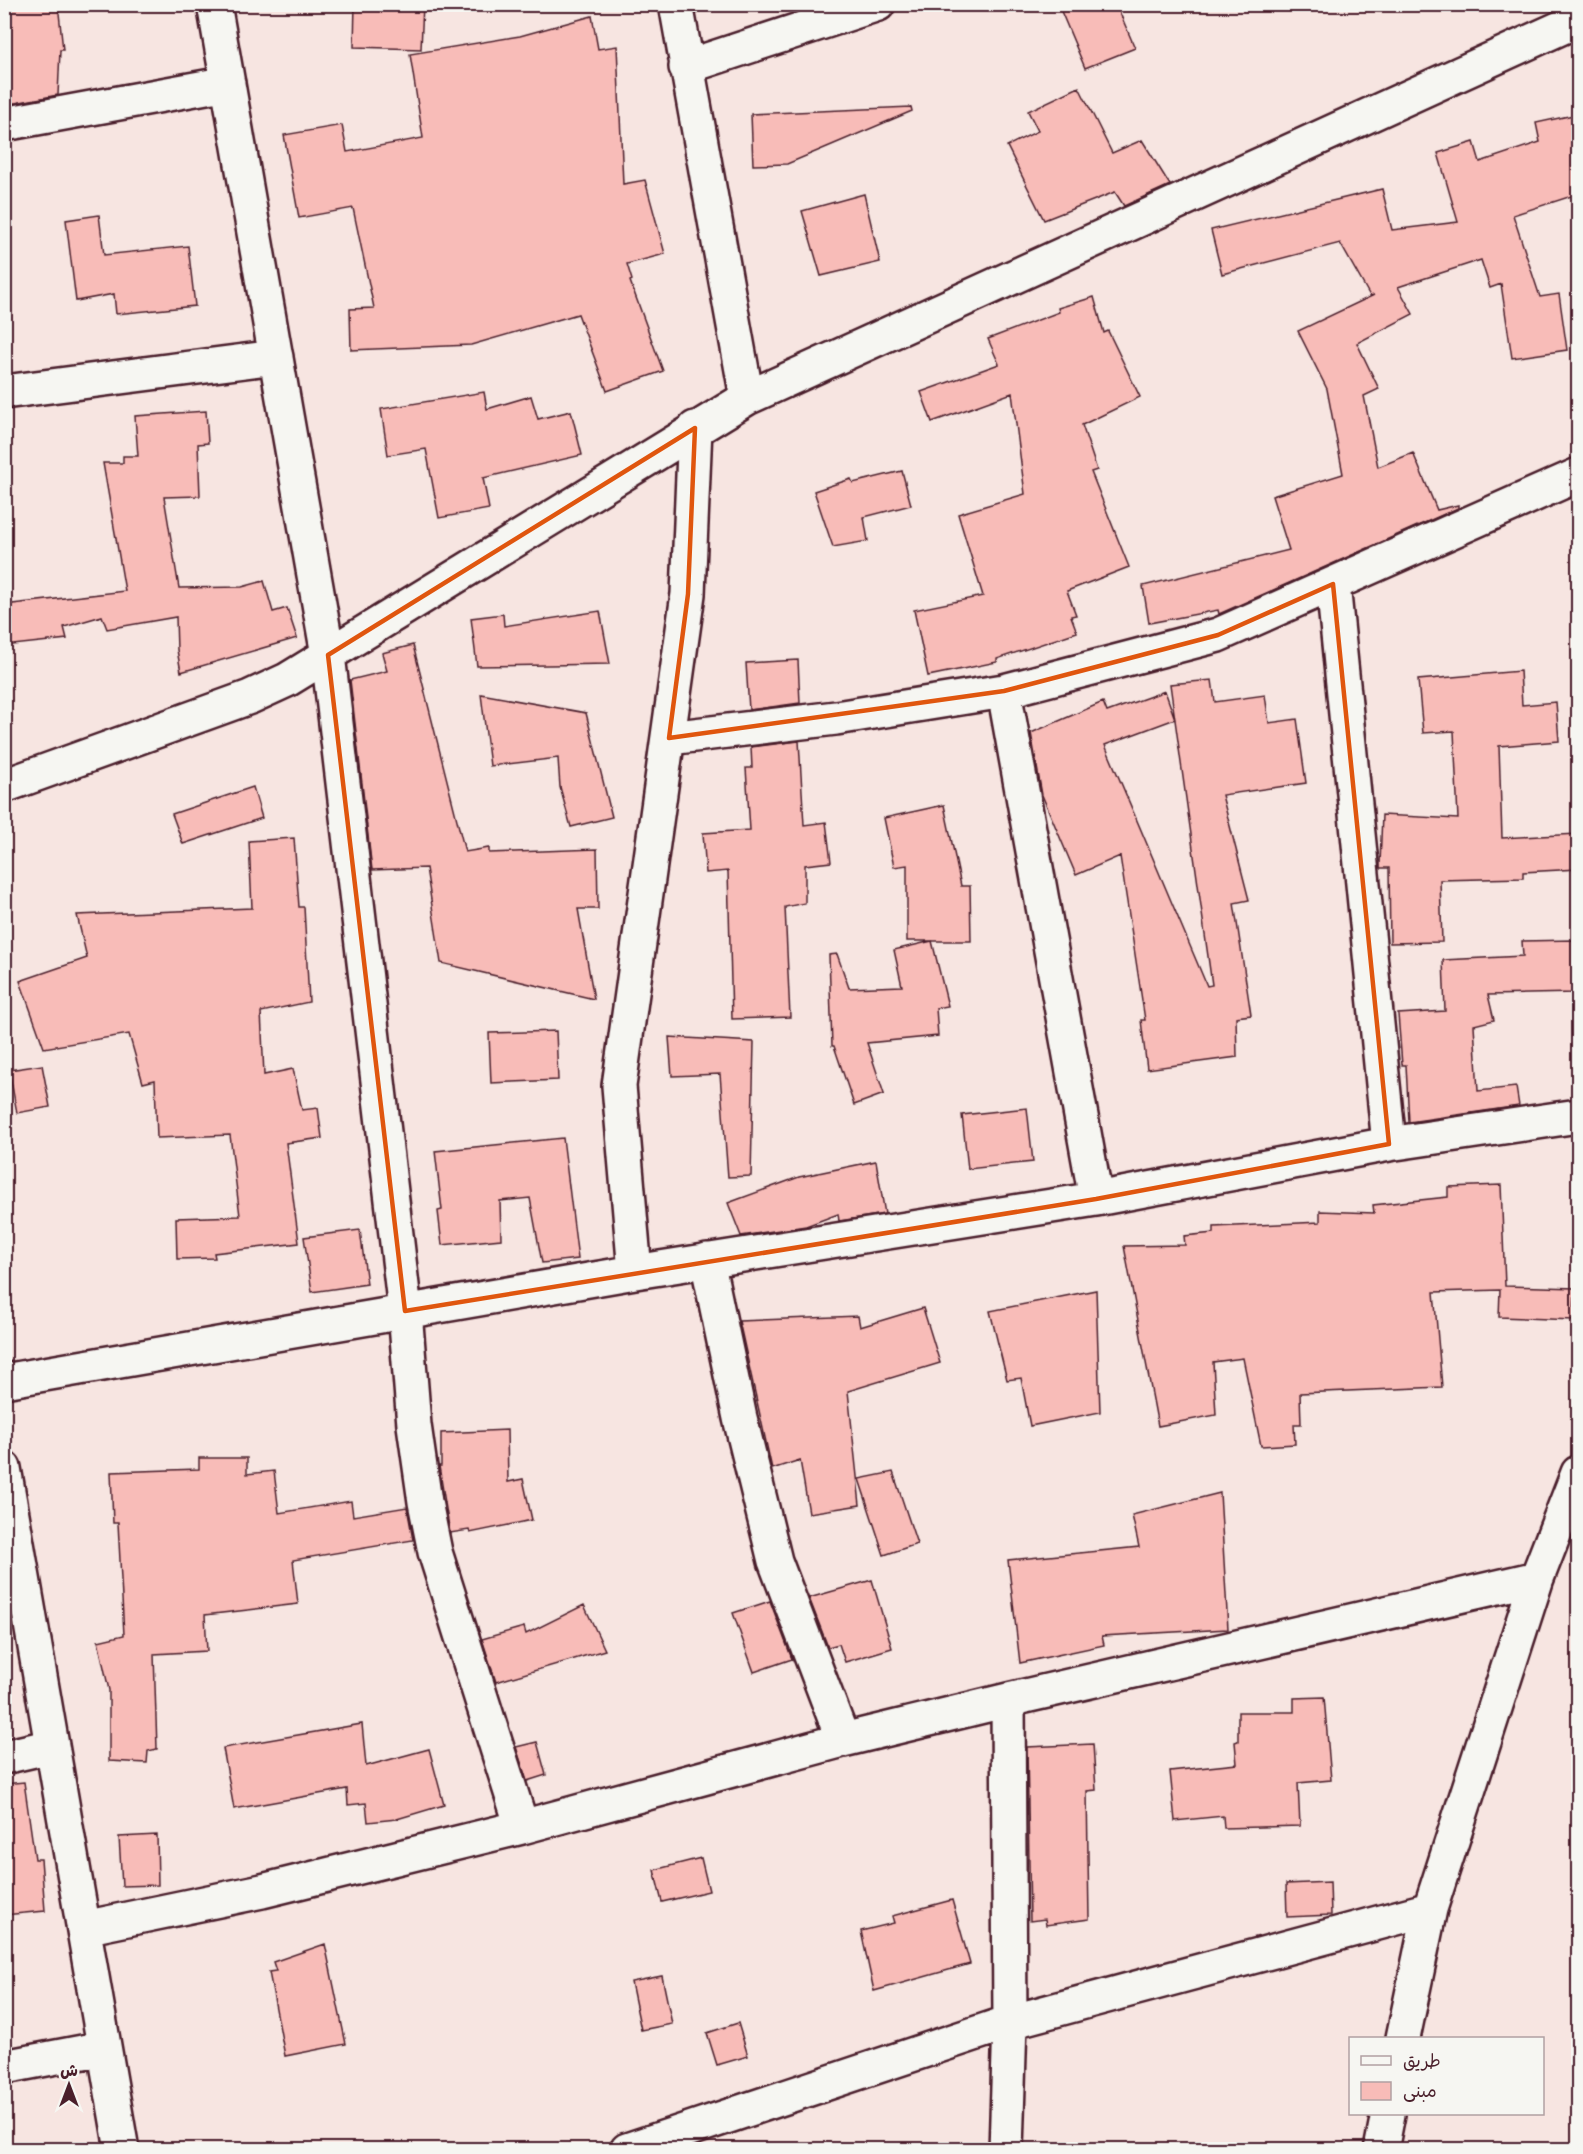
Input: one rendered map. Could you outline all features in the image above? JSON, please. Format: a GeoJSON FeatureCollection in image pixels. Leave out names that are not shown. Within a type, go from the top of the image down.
{"type":"FeatureCollection","features":[{"type":"Feature","properties":{"kind":"street"},"geometry":{"type":"LineString","coordinates":[[213,4],[328,655],[405,1311],[414,1425],[425,1502],[435,1552],[522,1827]]}},
{"type":"Feature","properties":{"kind":"street"},"geometry":{"type":"LineString","coordinates":[[676,4],[747,398]]}},
{"type":"Feature","properties":{"kind":"street"},"geometry":{"type":"LineString","coordinates":[[686,67],[878,4]]}},
{"type":"Feature","properties":{"kind":"street"},"geometry":{"type":"LineString","coordinates":[[4,786],[250,697],[287,680],[747,398],[1578,20]]}},
{"type":"Feature","properties":{"kind":"street"},"geometry":{"type":"LineString","coordinates":[[4,124],[228,83]]}},
{"type":"Feature","properties":{"kind":"street"},"geometry":{"type":"LineString","coordinates":[[4,392],[276,357]]}},
{"type":"Feature","properties":{"kind":"street"},"geometry":{"type":"LineString","coordinates":[[635,1272],[619,1086],[669,738],[687,594],[695,428]]}},
{"type":"Feature","properties":{"kind":"street"},"geometry":{"type":"LineString","coordinates":[[669,738],[836,718],[1004,691],[1218,635],[1578,475]]}},
{"type":"Feature","properties":{"kind":"street"},"geometry":{"type":"LineString","coordinates":[[1334,584],[1389,1144]]}},
{"type":"Feature","properties":{"kind":"street"},"geometry":{"type":"LineString","coordinates":[[1004,691],[1096,1199]]}},
{"type":"Feature","properties":{"kind":"street"},"geometry":{"type":"LineString","coordinates":[[4,1381],[707,1260],[1096,1199],[1389,1144],[1578,1116]]}},
{"type":"Feature","properties":{"kind":"street"},"geometry":{"type":"LineString","coordinates":[[707,1260],[740,1418],[775,1561],[843,1740]]}},
{"type":"Feature","properties":{"kind":"street"},"geometry":{"type":"LineString","coordinates":[[4,1468],[122,2150]]}},
{"type":"Feature","properties":{"kind":"street"},"geometry":{"type":"LineString","coordinates":[[1403,2037],[1430,1909],[1537,1578],[1578,1473]]}},
{"type":"Feature","properties":{"kind":"street"},"geometry":{"type":"LineString","coordinates":[[84,1928],[261,1891],[522,1827],[843,1740],[1537,1578]]}},
{"type":"Feature","properties":{"kind":"street"},"geometry":{"type":"LineString","coordinates":[[1006,2150],[1011,2022],[1008,1700]]}},
{"type":"Feature","properties":{"kind":"street"},"geometry":{"type":"LineString","coordinates":[[4,1757],[52,1746]]}},
{"type":"Feature","properties":{"kind":"street"},"geometry":{"type":"LineString","coordinates":[[627,2150],[1011,2022],[1430,1909]]}},
{"type":"Feature","properties":{"kind":"street"},"geometry":{"type":"LineString","coordinates":[[4,2067],[104,2048]]}},
{"type":"Feature","properties":{"kind":"street"},"geometry":{"type":"LineString","coordinates":[[1381,2150],[1388,2115]]}},
{"type":"Feature","properties":{"kind":"highlighted area"},"geometry":{"type":"Polygon","coordinates":[[[695,428],[688,594],[669,738],[1004,691],[1218,635],[1333,584],[1389,1144],[1096,1199],[405,1311],[328,655],[695,428]]]}},
{"type":"Feature","properties":{"kind":"building"},"geometry":{"type":"Polygon","coordinates":[[[4,4],[58,4],[63,50],[60,50],[58,95],[4,105],[4,4]]]}},
{"type":"Feature","properties":{"kind":"building"},"geometry":{"type":"Polygon","coordinates":[[[355,4],[423,4],[421,49],[354,47],[355,4]]]}},
{"type":"Feature","properties":{"kind":"building"},"geometry":{"type":"Polygon","coordinates":[[[1058,4],[1116,4],[1135,48],[1085,68],[1058,4]]]}},
{"type":"Feature","properties":{"kind":"building"},"geometry":{"type":"Polygon","coordinates":[[[592,16],[598,49],[617,46],[623,184],[645,180],[665,254],[627,264],[632,280],[630,281],[663,371],[607,391],[578,314],[471,345],[351,350],[350,309],[374,308],[353,208],[299,218],[284,135],[342,125],[347,152],[423,138],[410,54],[520,36],[592,16]]]}},
{"type":"Feature","properties":{"kind":"building"},"geometry":{"type":"Polygon","coordinates":[[[1079,87],[1112,153],[1142,140],[1170,185],[1124,206],[1115,192],[1044,220],[1007,146],[1038,131],[1028,111],[1079,87]]]}},
{"type":"Feature","properties":{"kind":"building"},"geometry":{"type":"Polygon","coordinates":[[[911,107],[912,111],[787,164],[753,165],[751,114],[911,107]]]}},
{"type":"Feature","properties":{"kind":"building"},"geometry":{"type":"Polygon","coordinates":[[[1578,114],[1578,194],[1513,215],[1540,297],[1559,294],[1567,350],[1512,358],[1501,284],[1490,288],[1481,260],[1398,287],[1413,314],[1357,343],[1379,389],[1364,396],[1378,467],[1413,453],[1437,510],[1458,505],[1458,508],[1219,614],[1218,610],[1149,623],[1143,586],[1289,550],[1272,496],[1343,474],[1327,389],[1298,331],[1374,295],[1370,296],[1340,243],[1222,274],[1211,230],[1382,189],[1392,230],[1458,222],[1438,153],[1474,142],[1480,162],[1540,142],[1536,123],[1578,114]]]}},
{"type":"Feature","properties":{"kind":"building"},"geometry":{"type":"Polygon","coordinates":[[[864,194],[880,262],[821,276],[802,211],[864,194]]]}},
{"type":"Feature","properties":{"kind":"building"},"geometry":{"type":"Polygon","coordinates":[[[99,215],[104,255],[188,246],[195,306],[116,314],[114,294],[76,301],[66,220],[99,215]]]}},
{"type":"Feature","properties":{"kind":"building"},"geometry":{"type":"Polygon","coordinates":[[[1094,297],[1104,333],[1108,331],[1140,397],[1082,425],[1097,470],[1091,472],[1129,567],[1067,591],[1076,615],[1071,616],[1077,632],[997,659],[997,662],[928,676],[914,610],[983,596],[958,514],[1025,494],[1012,393],[932,422],[921,392],[999,364],[988,339],[1059,312],[1058,308],[1094,297]]]}},
{"type":"Feature","properties":{"kind":"building"},"geometry":{"type":"Polygon","coordinates":[[[484,392],[487,409],[531,396],[538,419],[571,411],[582,455],[483,478],[489,509],[439,518],[426,449],[388,455],[381,409],[484,392]]]}},
{"type":"Feature","properties":{"kind":"building"},"geometry":{"type":"Polygon","coordinates":[[[206,411],[208,443],[198,444],[200,496],[164,497],[179,588],[242,587],[264,581],[273,612],[287,608],[297,638],[181,672],[177,650],[176,617],[107,629],[102,616],[64,627],[67,639],[4,646],[4,605],[125,591],[103,463],[123,463],[123,456],[138,456],[135,416],[206,411]]]}},
{"type":"Feature","properties":{"kind":"building"},"geometry":{"type":"Polygon","coordinates":[[[902,471],[911,505],[864,517],[868,541],[833,547],[814,491],[851,479],[853,483],[902,471]]]}},
{"type":"Feature","properties":{"kind":"building"},"geometry":{"type":"Polygon","coordinates":[[[600,611],[610,664],[477,666],[471,618],[503,614],[504,626],[600,611]]]}},
{"type":"Feature","properties":{"kind":"building"},"geometry":{"type":"Polygon","coordinates":[[[413,645],[465,852],[489,848],[489,853],[597,849],[598,909],[578,909],[594,999],[441,963],[426,868],[372,870],[350,680],[387,671],[382,653],[413,645]]]}},
{"type":"Feature","properties":{"kind":"building"},"geometry":{"type":"Polygon","coordinates":[[[798,660],[800,703],[749,710],[746,663],[798,660]]]}},
{"type":"Feature","properties":{"kind":"building"},"geometry":{"type":"Polygon","coordinates":[[[1520,671],[1522,705],[1556,702],[1559,741],[1499,746],[1502,838],[1578,834],[1578,869],[1523,872],[1523,878],[1440,880],[1442,942],[1390,943],[1389,868],[1380,868],[1382,815],[1458,819],[1454,731],[1423,733],[1418,680],[1520,671]]]}},
{"type":"Feature","properties":{"kind":"building"},"geometry":{"type":"Polygon","coordinates":[[[1212,680],[1215,702],[1265,695],[1269,723],[1297,719],[1306,783],[1222,795],[1249,900],[1234,903],[1251,1015],[1236,1017],[1237,1057],[1147,1069],[1141,1020],[1145,1020],[1120,856],[1076,875],[1042,795],[1031,733],[1103,702],[1107,712],[1165,691],[1175,718],[1170,684],[1212,680]],[[1175,719],[1105,745],[1207,986],[1212,985],[1175,719]]]}},
{"type":"Feature","properties":{"kind":"building"},"geometry":{"type":"Polygon","coordinates":[[[481,694],[586,713],[612,817],[571,827],[560,787],[558,758],[490,766],[481,694]]]}},
{"type":"Feature","properties":{"kind":"building"},"geometry":{"type":"Polygon","coordinates":[[[799,741],[804,825],[826,822],[831,862],[805,865],[805,903],[785,907],[790,1017],[732,1019],[728,871],[706,873],[703,833],[750,830],[746,768],[752,768],[751,747],[799,741]]]}},
{"type":"Feature","properties":{"kind":"building"},"geometry":{"type":"Polygon","coordinates":[[[253,787],[262,818],[183,844],[172,814],[253,787]]]}},
{"type":"Feature","properties":{"kind":"building"},"geometry":{"type":"Polygon","coordinates":[[[944,805],[961,886],[970,886],[971,941],[907,941],[907,865],[894,867],[884,818],[944,805]]]}},
{"type":"Feature","properties":{"kind":"building"},"geometry":{"type":"Polygon","coordinates":[[[294,838],[299,907],[304,907],[309,1002],[261,1012],[264,1075],[293,1069],[302,1110],[318,1108],[322,1138],[286,1143],[299,1243],[214,1253],[215,1258],[177,1259],[176,1218],[240,1216],[230,1135],[157,1138],[155,1080],[143,1083],[129,1034],[44,1048],[20,981],[87,958],[77,915],[252,908],[249,841],[294,838]]]}},
{"type":"Feature","properties":{"kind":"building"},"geometry":{"type":"Polygon","coordinates":[[[1574,940],[1575,993],[1488,995],[1494,1020],[1474,1025],[1478,1091],[1516,1087],[1519,1106],[1409,1122],[1406,1065],[1402,1065],[1398,1014],[1445,1011],[1443,960],[1523,956],[1522,941],[1574,940]]]}},
{"type":"Feature","properties":{"kind":"building"},"geometry":{"type":"Polygon","coordinates":[[[932,941],[948,1006],[936,1008],[938,1036],[867,1043],[884,1094],[854,1105],[834,1046],[832,1046],[829,955],[837,954],[849,988],[902,986],[894,950],[932,941]]]}},
{"type":"Feature","properties":{"kind":"building"},"geometry":{"type":"Polygon","coordinates":[[[556,1031],[558,1080],[491,1083],[489,1033],[556,1031]]]}},
{"type":"Feature","properties":{"kind":"building"},"geometry":{"type":"Polygon","coordinates":[[[669,1037],[754,1042],[751,1176],[728,1177],[720,1074],[672,1076],[669,1037]]]}},
{"type":"Feature","properties":{"kind":"building"},"geometry":{"type":"Polygon","coordinates":[[[42,1065],[50,1107],[17,1113],[9,1070],[42,1065]]]}},
{"type":"Feature","properties":{"kind":"building"},"geometry":{"type":"Polygon","coordinates":[[[1027,1108],[1033,1162],[968,1169],[962,1115],[1027,1108]]]}},
{"type":"Feature","properties":{"kind":"building"},"geometry":{"type":"Polygon","coordinates":[[[563,1138],[578,1259],[542,1263],[530,1198],[500,1201],[501,1239],[442,1245],[438,1211],[442,1210],[435,1151],[563,1138]]]}},
{"type":"Feature","properties":{"kind":"building"},"geometry":{"type":"Polygon","coordinates":[[[876,1161],[885,1214],[839,1221],[838,1214],[806,1226],[741,1236],[728,1203],[799,1177],[876,1161]]]}},
{"type":"Feature","properties":{"kind":"building"},"geometry":{"type":"Polygon","coordinates":[[[1501,1185],[1505,1286],[1575,1288],[1574,1320],[1499,1317],[1500,1290],[1434,1292],[1442,1387],[1300,1393],[1301,1424],[1294,1424],[1295,1444],[1261,1446],[1243,1358],[1213,1362],[1216,1415],[1158,1426],[1124,1246],[1185,1245],[1184,1236],[1214,1233],[1214,1227],[1320,1222],[1320,1211],[1374,1213],[1373,1205],[1448,1197],[1448,1187],[1501,1185]]]}},
{"type":"Feature","properties":{"kind":"building"},"geometry":{"type":"Polygon","coordinates":[[[360,1230],[367,1284],[312,1292],[304,1237],[360,1230]]]}},
{"type":"Feature","properties":{"kind":"building"},"geometry":{"type":"Polygon","coordinates":[[[1096,1290],[1100,1412],[1030,1426],[1021,1378],[1007,1380],[990,1311],[1096,1290]]]}},
{"type":"Feature","properties":{"kind":"building"},"geometry":{"type":"Polygon","coordinates":[[[923,1308],[940,1363],[848,1391],[860,1505],[809,1513],[800,1460],[772,1469],[739,1321],[858,1316],[860,1327],[923,1308]]]}},
{"type":"Feature","properties":{"kind":"building"},"geometry":{"type":"Polygon","coordinates":[[[507,1430],[508,1482],[523,1479],[532,1520],[470,1533],[469,1530],[450,1533],[439,1466],[441,1466],[441,1433],[507,1430]]]}},
{"type":"Feature","properties":{"kind":"building"},"geometry":{"type":"Polygon","coordinates":[[[199,1458],[247,1458],[247,1474],[274,1471],[279,1513],[351,1501],[353,1516],[407,1507],[413,1540],[293,1560],[298,1604],[205,1615],[207,1651],[154,1654],[157,1749],[148,1751],[147,1763],[109,1761],[109,1690],[98,1641],[124,1635],[118,1523],[113,1523],[111,1472],[199,1469],[199,1458]]]}},
{"type":"Feature","properties":{"kind":"building"},"geometry":{"type":"Polygon","coordinates":[[[893,1472],[917,1544],[884,1555],[859,1479],[893,1472]]]}},
{"type":"Feature","properties":{"kind":"building"},"geometry":{"type":"Polygon","coordinates":[[[1220,1493],[1228,1629],[1102,1636],[1104,1645],[1020,1663],[1008,1560],[1139,1547],[1132,1515],[1220,1493]]]}},
{"type":"Feature","properties":{"kind":"building"},"geometry":{"type":"Polygon","coordinates":[[[872,1580],[892,1648],[845,1662],[839,1644],[828,1647],[809,1598],[872,1580]]]}},
{"type":"Feature","properties":{"kind":"building"},"geometry":{"type":"Polygon","coordinates":[[[770,1601],[792,1659],[754,1672],[733,1613],[770,1601]]]}},
{"type":"Feature","properties":{"kind":"building"},"geometry":{"type":"Polygon","coordinates":[[[584,1605],[605,1650],[496,1682],[482,1639],[524,1627],[526,1634],[584,1605]]]}},
{"type":"Feature","properties":{"kind":"building"},"geometry":{"type":"Polygon","coordinates":[[[1324,1697],[1331,1780],[1298,1783],[1300,1826],[1224,1828],[1223,1816],[1175,1821],[1170,1771],[1237,1764],[1235,1742],[1238,1741],[1238,1712],[1294,1712],[1294,1698],[1324,1697]]]}},
{"type":"Feature","properties":{"kind":"building"},"geometry":{"type":"Polygon","coordinates":[[[362,1724],[366,1766],[429,1749],[444,1805],[397,1819],[368,1822],[366,1803],[348,1805],[347,1789],[234,1809],[223,1748],[362,1724]]]}},
{"type":"Feature","properties":{"kind":"building"},"geometry":{"type":"Polygon","coordinates":[[[537,1742],[546,1775],[527,1781],[516,1747],[537,1742]]]}},
{"type":"Feature","properties":{"kind":"building"},"geometry":{"type":"Polygon","coordinates":[[[1093,1744],[1096,1790],[1087,1791],[1089,1919],[1046,1925],[1045,1919],[1030,1921],[1027,1747],[1093,1744]]]}},
{"type":"Feature","properties":{"kind":"building"},"geometry":{"type":"Polygon","coordinates":[[[24,1782],[35,1859],[41,1859],[45,1911],[4,1915],[4,1784],[24,1782]]]}},
{"type":"Feature","properties":{"kind":"building"},"geometry":{"type":"Polygon","coordinates":[[[157,1835],[158,1885],[122,1886],[119,1837],[157,1835]]]}},
{"type":"Feature","properties":{"kind":"building"},"geometry":{"type":"Polygon","coordinates":[[[701,1858],[709,1891],[662,1902],[654,1870],[701,1858]]]}},
{"type":"Feature","properties":{"kind":"building"},"geometry":{"type":"Polygon","coordinates":[[[1330,1882],[1331,1915],[1287,1917],[1286,1884],[1330,1882]]]}},
{"type":"Feature","properties":{"kind":"building"},"geometry":{"type":"Polygon","coordinates":[[[952,1900],[970,1964],[874,1991],[861,1931],[894,1923],[892,1916],[952,1900]]]}},
{"type":"Feature","properties":{"kind":"building"},"geometry":{"type":"Polygon","coordinates":[[[325,1944],[346,2044],[285,2056],[269,1972],[276,1971],[273,1962],[325,1944]]]}},
{"type":"Feature","properties":{"kind":"building"},"geometry":{"type":"Polygon","coordinates":[[[662,1976],[672,2024],[641,2030],[631,1982],[662,1976]]]}},
{"type":"Feature","properties":{"kind":"building"},"geometry":{"type":"Polygon","coordinates":[[[738,2023],[748,2056],[717,2065],[707,2033],[738,2023]]]}}]}
